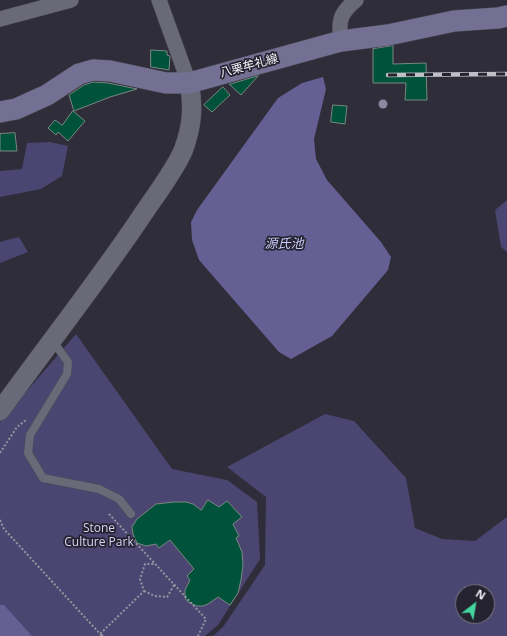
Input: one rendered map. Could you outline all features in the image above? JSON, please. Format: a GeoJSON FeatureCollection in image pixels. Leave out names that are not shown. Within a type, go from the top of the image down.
{"type":"FeatureCollection","features":[{"type":"Feature","properties":{"kind":"main road","name":"八栗牟礼線"},"geometry":{"type":"LineString","coordinates":[[0,112],[16,109],[47,95],[79,74],[93,70],[110,71],[166,83],[189,82],[340,41],[388,35],[454,20],[498,18],[507,16]]}},
{"type":"Feature","properties":{"kind":"street"},"geometry":{"type":"LineString","coordinates":[[0,20],[71,0]]}},
{"type":"Feature","properties":{"kind":"street"},"geometry":{"type":"LineString","coordinates":[[0,411],[127,237],[172,171],[182,151],[192,117],[192,97],[189,82],[159,0]]}},
{"type":"Feature","properties":{"kind":"street"},"geometry":{"type":"LineString","coordinates":[[340,41],[339,25],[346,8],[356,0]]}},
{"type":"Feature","properties":{"kind":"lane"},"geometry":{"type":"LineString","coordinates":[[52,339],[68,362],[68,374],[30,435],[28,453],[43,478],[99,489],[119,499],[131,514]]}},
{"type":"Feature","properties":{"kind":"path"},"geometry":{"type":"LineString","coordinates":[[0,453],[17,427],[26,420]]}},
{"type":"Feature","properties":{"kind":"path"},"geometry":{"type":"LineString","coordinates":[[109,514],[206,619],[198,636]]}},
{"type":"Feature","properties":{"kind":"path"},"geometry":{"type":"LineString","coordinates":[[0,520],[4,529],[102,635],[144,591]]}},
{"type":"Feature","properties":{"kind":"path"},"geometry":{"type":"LineString","coordinates":[[154,564],[145,564],[140,579],[144,591],[155,596],[167,596],[174,585]]}},
{"type":"Feature","properties":{"kind":"green space"},"geometry":{"type":"Polygon","coordinates":[[[50,142],[68,146],[62,176],[41,189],[0,197],[0,171],[22,169],[27,143],[50,142]]]}},
{"type":"Feature","properties":{"kind":"green space"},"geometry":{"type":"Polygon","coordinates":[[[507,200],[507,252],[501,247],[495,210],[507,200]]]}},
{"type":"Feature","properties":{"kind":"green space"},"geometry":{"type":"Polygon","coordinates":[[[19,237],[28,252],[0,263],[0,242],[19,237]]]}},
{"type":"Feature","properties":{"kind":"green space","name":"Stone Culture Park"},"geometry":{"type":"Polygon","coordinates":[[[76,334],[172,469],[227,480],[257,502],[260,559],[218,625],[205,636],[0,636],[0,422],[76,334]]]}},
{"type":"Feature","properties":{"kind":"green space"},"geometry":{"type":"Polygon","coordinates":[[[325,414],[354,421],[406,478],[415,528],[442,539],[475,541],[507,517],[507,636],[213,636],[223,627],[265,565],[266,497],[227,467],[325,414]]]}},
{"type":"Feature","properties":{"kind":"water","name":"源氏池"},"geometry":{"type":"Polygon","coordinates":[[[323,77],[326,89],[314,139],[316,159],[327,180],[381,242],[391,257],[388,270],[332,336],[291,359],[279,352],[199,260],[192,240],[191,222],[197,210],[278,98],[302,83],[323,77]]]}},
{"type":"Feature","properties":{"kind":"water"},"geometry":{"type":"Polygon","coordinates":[[[0,605],[4,605],[32,636],[0,636],[0,605]]]}},
{"type":"Feature","properties":{"kind":"building"},"geometry":{"type":"Polygon","coordinates":[[[393,46],[393,64],[426,63],[427,100],[405,100],[406,83],[373,83],[373,49],[393,46]]]}},
{"type":"Feature","properties":{"kind":"building"},"geometry":{"type":"Polygon","coordinates":[[[151,50],[167,51],[167,55],[170,56],[169,70],[151,67],[151,50]]]}},
{"type":"Feature","properties":{"kind":"building"},"geometry":{"type":"Polygon","coordinates":[[[258,76],[241,95],[229,84],[230,84],[258,76]]]}},
{"type":"Feature","properties":{"kind":"building"},"geometry":{"type":"Polygon","coordinates":[[[94,82],[108,83],[137,89],[110,97],[74,111],[69,95],[84,85],[94,82]]]}},
{"type":"Feature","properties":{"kind":"building"},"geometry":{"type":"Polygon","coordinates":[[[223,87],[230,95],[212,112],[204,105],[223,87]]]}},
{"type":"Feature","properties":{"kind":"building"},"geometry":{"type":"Polygon","coordinates":[[[333,105],[347,106],[345,124],[331,122],[333,105]]]}},
{"type":"Feature","properties":{"kind":"building"},"geometry":{"type":"Polygon","coordinates":[[[73,111],[85,121],[68,141],[58,132],[56,135],[48,128],[55,120],[62,125],[73,111]]]}},
{"type":"Feature","properties":{"kind":"building"},"geometry":{"type":"Polygon","coordinates":[[[15,133],[17,151],[0,151],[0,134],[15,133]]]}},
{"type":"Feature","properties":{"kind":"building"},"geometry":{"type":"Polygon","coordinates":[[[208,500],[219,507],[227,501],[242,517],[233,524],[239,536],[236,538],[242,552],[243,565],[238,593],[230,605],[218,597],[203,606],[197,606],[188,602],[185,598],[185,590],[190,580],[187,576],[194,569],[170,540],[159,548],[156,544],[146,546],[137,543],[133,534],[132,527],[137,519],[156,504],[186,502],[193,504],[201,510],[208,500]]]}},
{"type":"Feature","properties":{"kind":"railway"},"geometry":{"type":"LineString","coordinates":[[388,75],[507,74]]}}]}
